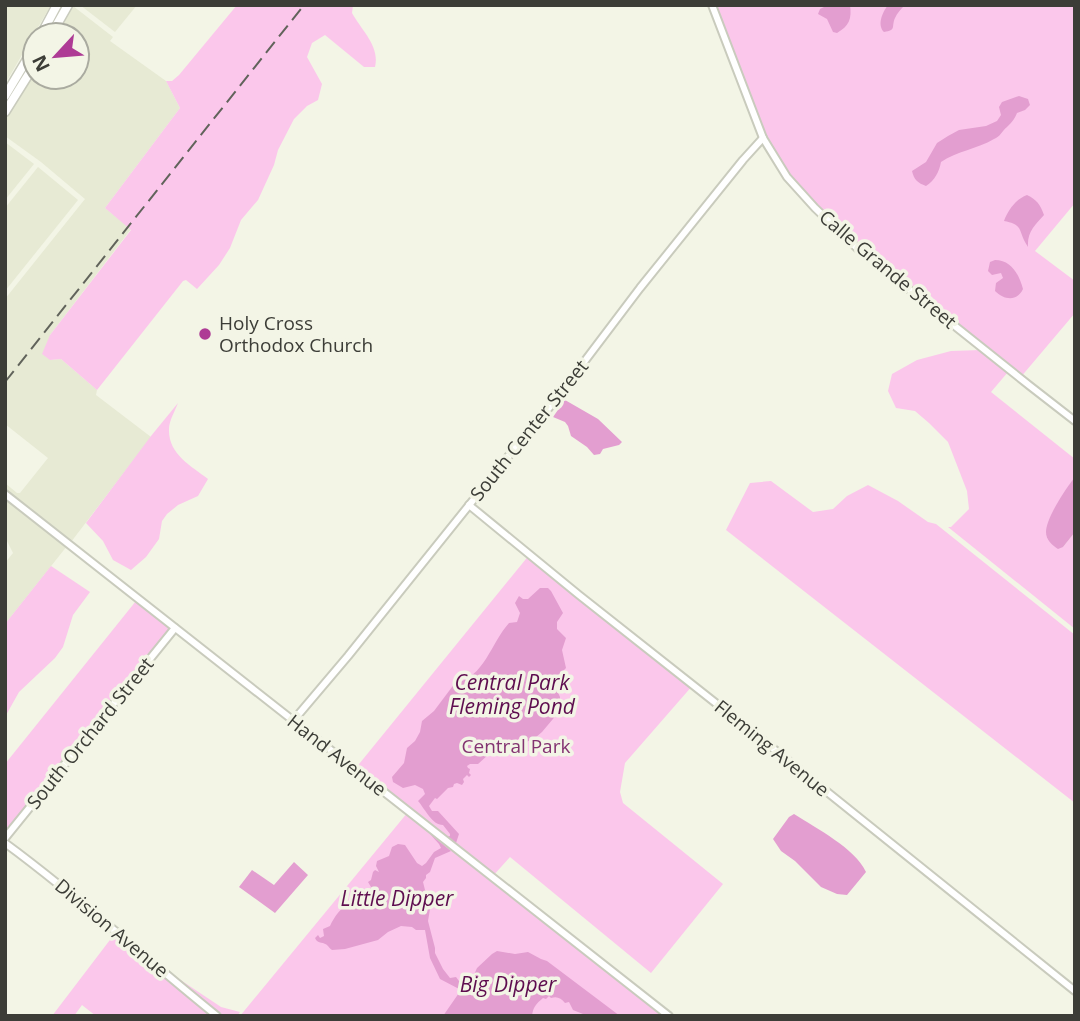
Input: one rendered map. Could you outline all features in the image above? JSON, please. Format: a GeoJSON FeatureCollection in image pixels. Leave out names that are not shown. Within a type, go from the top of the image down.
{"type":"FeatureCollection","features":[{"type":"Feature","properties":{"kind":"main road"},"geometry":{"type":"LineString","coordinates":[[52,21],[63,7]]}},
{"type":"Feature","properties":{"kind":"main road"},"geometry":{"type":"LineString","coordinates":[[5,96],[21,69]]}},
{"type":"Feature","properties":{"kind":"main road"},"geometry":{"type":"LineString","coordinates":[[5,112],[21,86]]}},
{"type":"Feature","properties":{"kind":"street","name":"Calle Grande Street"},"geometry":{"type":"LineString","coordinates":[[712,5],[763,138],[787,177],[857,248],[1075,421]]}},
{"type":"Feature","properties":{"kind":"street","name":"South Center Street"},"geometry":{"type":"LineString","coordinates":[[293,721],[553,403],[640,288],[763,138]]}},
{"type":"Feature","properties":{"kind":"street","name":"Hand Avenue"},"geometry":{"type":"LineString","coordinates":[[5,494],[669,1016]]}},
{"type":"Feature","properties":{"kind":"street","name":"Fleming Avenue"},"geometry":{"type":"LineString","coordinates":[[470,505],[1075,991]]}},
{"type":"Feature","properties":{"kind":"street","name":"South Orchard Street"},"geometry":{"type":"LineString","coordinates":[[5,841],[175,628]]}},
{"type":"Feature","properties":{"kind":"street","name":"Division Avenue"},"geometry":{"type":"LineString","coordinates":[[5,841],[217,1016]]}},
{"type":"Feature","properties":{"kind":"shaded area"},"geometry":{"type":"Polygon","coordinates":[[[5,5],[51,5],[42,21],[21,21],[21,57],[5,84],[5,5]]]}},
{"type":"Feature","properties":{"kind":"shaded area"},"geometry":{"type":"Polygon","coordinates":[[[80,5],[137,5],[115,32],[80,5]]]}},
{"type":"Feature","properties":{"kind":"shaded area"},"geometry":{"type":"Polygon","coordinates":[[[73,6],[113,37],[110,41],[166,81],[180,108],[105,208],[131,229],[50,335],[50,360],[61,359],[97,390],[96,395],[151,437],[71,542],[5,490],[5,483],[20,493],[48,458],[5,424],[5,299],[85,199],[5,136],[5,117],[22,91],[91,91],[91,21],[65,21],[73,6]]]}},
{"type":"Feature","properties":{"kind":"shaded area"},"geometry":{"type":"Polygon","coordinates":[[[5,142],[34,164],[5,200],[5,142]]]}},
{"type":"Feature","properties":{"kind":"shaded area"},"geometry":{"type":"Polygon","coordinates":[[[38,167],[78,200],[5,291],[5,208],[38,167]]]}},
{"type":"Feature","properties":{"kind":"shaded area"},"geometry":{"type":"Polygon","coordinates":[[[5,497],[67,546],[5,624],[5,563],[13,553],[5,537],[5,497]]]}},
{"type":"Feature","properties":{"kind":"green space"},"geometry":{"type":"Polygon","coordinates":[[[237,5],[353,5],[352,13],[373,45],[375,67],[364,67],[325,35],[312,43],[307,57],[322,84],[318,100],[307,106],[294,119],[258,200],[241,220],[230,248],[197,289],[186,280],[183,281],[97,390],[61,359],[50,360],[42,354],[50,335],[131,230],[105,208],[180,108],[166,81],[172,81],[179,75],[237,5]]]}},
{"type":"Feature","properties":{"kind":"green space"},"geometry":{"type":"Polygon","coordinates":[[[711,5],[1075,5],[1075,203],[1035,251],[1075,281],[1075,313],[1020,378],[857,248],[787,177],[763,138],[711,5]]]}},
{"type":"Feature","properties":{"kind":"green space"},"geometry":{"type":"Polygon","coordinates":[[[981,350],[1008,372],[991,392],[1075,459],[1075,477],[1058,504],[1063,547],[1075,532],[1075,629],[948,527],[969,509],[967,491],[948,442],[915,411],[896,408],[888,391],[892,374],[917,360],[951,351],[981,350]]]}},
{"type":"Feature","properties":{"kind":"green space"},"geometry":{"type":"Polygon","coordinates":[[[178,403],[169,426],[172,446],[188,464],[208,479],[198,496],[178,505],[167,514],[162,521],[159,539],[146,557],[131,570],[113,560],[103,541],[86,523],[178,403]]]}},
{"type":"Feature","properties":{"kind":"green space"},"geometry":{"type":"Polygon","coordinates":[[[771,481],[813,512],[833,509],[847,496],[868,485],[898,501],[928,522],[936,524],[1075,635],[1075,803],[726,530],[750,483],[771,481]]]}},
{"type":"Feature","properties":{"kind":"green space","name":"Central Park"},"geometry":{"type":"Polygon","coordinates":[[[530,554],[693,685],[625,763],[620,792],[623,803],[723,884],[651,973],[510,857],[492,877],[669,1016],[240,1016],[408,812],[355,769],[530,554]]]}},
{"type":"Feature","properties":{"kind":"green space"},"geometry":{"type":"Polygon","coordinates":[[[51,566],[90,592],[73,615],[63,647],[19,692],[5,717],[5,624],[51,566]]]}},
{"type":"Feature","properties":{"kind":"green space"},"geometry":{"type":"Polygon","coordinates":[[[136,601],[171,628],[5,834],[5,764],[136,601]]]}},
{"type":"Feature","properties":{"kind":"green space"},"geometry":{"type":"Polygon","coordinates":[[[116,932],[218,1016],[96,1016],[82,1005],[74,1016],[52,1016],[116,932]]]}},
{"type":"Feature","properties":{"kind":"green space"},"geometry":{"type":"Polygon","coordinates":[[[167,971],[221,1007],[240,1012],[237,1016],[221,1016],[167,971]]]}},
{"type":"Feature","properties":{"kind":"water"},"geometry":{"type":"Polygon","coordinates":[[[828,5],[850,5],[849,22],[837,33],[833,32],[827,19],[818,14],[820,9],[828,5]]]}},
{"type":"Feature","properties":{"kind":"water"},"geometry":{"type":"Polygon","coordinates":[[[888,5],[905,5],[896,16],[892,29],[884,32],[881,19],[888,5]]]}},
{"type":"Feature","properties":{"kind":"water"},"geometry":{"type":"Polygon","coordinates":[[[1019,96],[1028,99],[1030,105],[1017,113],[998,137],[941,162],[936,176],[926,186],[915,179],[912,171],[926,162],[937,143],[959,130],[986,126],[997,121],[1001,115],[999,107],[1002,102],[1019,96]]]}},
{"type":"Feature","properties":{"kind":"water"},"geometry":{"type":"Polygon","coordinates":[[[1027,195],[1038,203],[1044,215],[1030,233],[1028,247],[1018,227],[1004,221],[1013,205],[1027,195]]]}},
{"type":"Feature","properties":{"kind":"water"},"geometry":{"type":"Polygon","coordinates":[[[990,262],[1006,262],[1017,273],[1023,289],[1014,298],[1006,298],[995,291],[996,283],[1003,278],[1001,273],[992,275],[988,271],[990,262]]]}},
{"type":"Feature","properties":{"kind":"water"},"geometry":{"type":"Polygon","coordinates":[[[565,400],[598,419],[622,442],[594,455],[571,436],[565,422],[553,417],[565,400]]]}},
{"type":"Feature","properties":{"kind":"water"},"geometry":{"type":"Polygon","coordinates":[[[1075,477],[1075,532],[1063,547],[1058,549],[1047,537],[1047,526],[1057,503],[1075,477]]]}},
{"type":"Feature","properties":{"kind":"water","name":"Central Park Fleming Pond"},"geometry":{"type":"Polygon","coordinates":[[[540,588],[548,588],[551,591],[563,613],[557,622],[557,629],[566,638],[562,650],[566,668],[559,675],[550,675],[560,697],[558,713],[542,732],[522,744],[521,738],[506,745],[500,740],[496,741],[494,751],[488,750],[488,755],[478,764],[467,766],[471,775],[463,779],[462,785],[454,784],[435,798],[429,806],[432,811],[438,811],[459,834],[456,843],[447,837],[450,834],[443,825],[432,820],[418,801],[425,794],[423,789],[415,785],[403,788],[393,782],[392,777],[404,763],[407,748],[420,732],[422,721],[434,711],[455,683],[465,680],[480,667],[509,623],[517,622],[520,613],[515,603],[519,596],[528,599],[540,588]]]}},
{"type":"Feature","properties":{"kind":"water"},"geometry":{"type":"Polygon","coordinates":[[[794,814],[834,840],[861,863],[866,872],[847,895],[821,887],[781,851],[773,839],[794,814]]]}},
{"type":"Feature","properties":{"kind":"water"},"geometry":{"type":"Polygon","coordinates":[[[430,834],[451,851],[435,858],[423,882],[425,890],[432,897],[428,921],[435,953],[450,978],[456,977],[469,985],[475,980],[473,977],[477,968],[497,951],[515,954],[528,952],[547,961],[620,1016],[588,1016],[573,1010],[569,1002],[565,1003],[559,998],[549,996],[537,1004],[532,1016],[443,1016],[461,990],[440,979],[430,958],[425,930],[401,926],[378,940],[345,949],[332,950],[316,940],[318,935],[320,938],[324,936],[323,929],[330,926],[338,912],[351,902],[352,894],[370,890],[368,882],[373,872],[379,872],[377,861],[389,856],[392,847],[405,845],[417,863],[422,866],[426,863],[434,852],[441,848],[430,834]]]}},
{"type":"Feature","properties":{"kind":"water"},"geometry":{"type":"Polygon","coordinates":[[[294,862],[308,875],[275,913],[239,887],[252,870],[274,885],[294,862]]]}},
{"type":"Feature","properties":{"kind":"railway"},"geometry":{"type":"LineString","coordinates":[[5,382],[304,5]]}},
{"type":"Feature","properties":{"kind":"place","name":"Holy Cross Orthodox Church"},"geometry":{"type":"Point","coordinates":[205,334]}},
{"type":"Feature","properties":{"kind":"water label","name":"Little Dipper"},"geometry":{"type":"Point","coordinates":[397,899]}},
{"type":"Feature","properties":{"kind":"water label","name":"Big Dipper"},"geometry":{"type":"Point","coordinates":[508,985]}}]}
